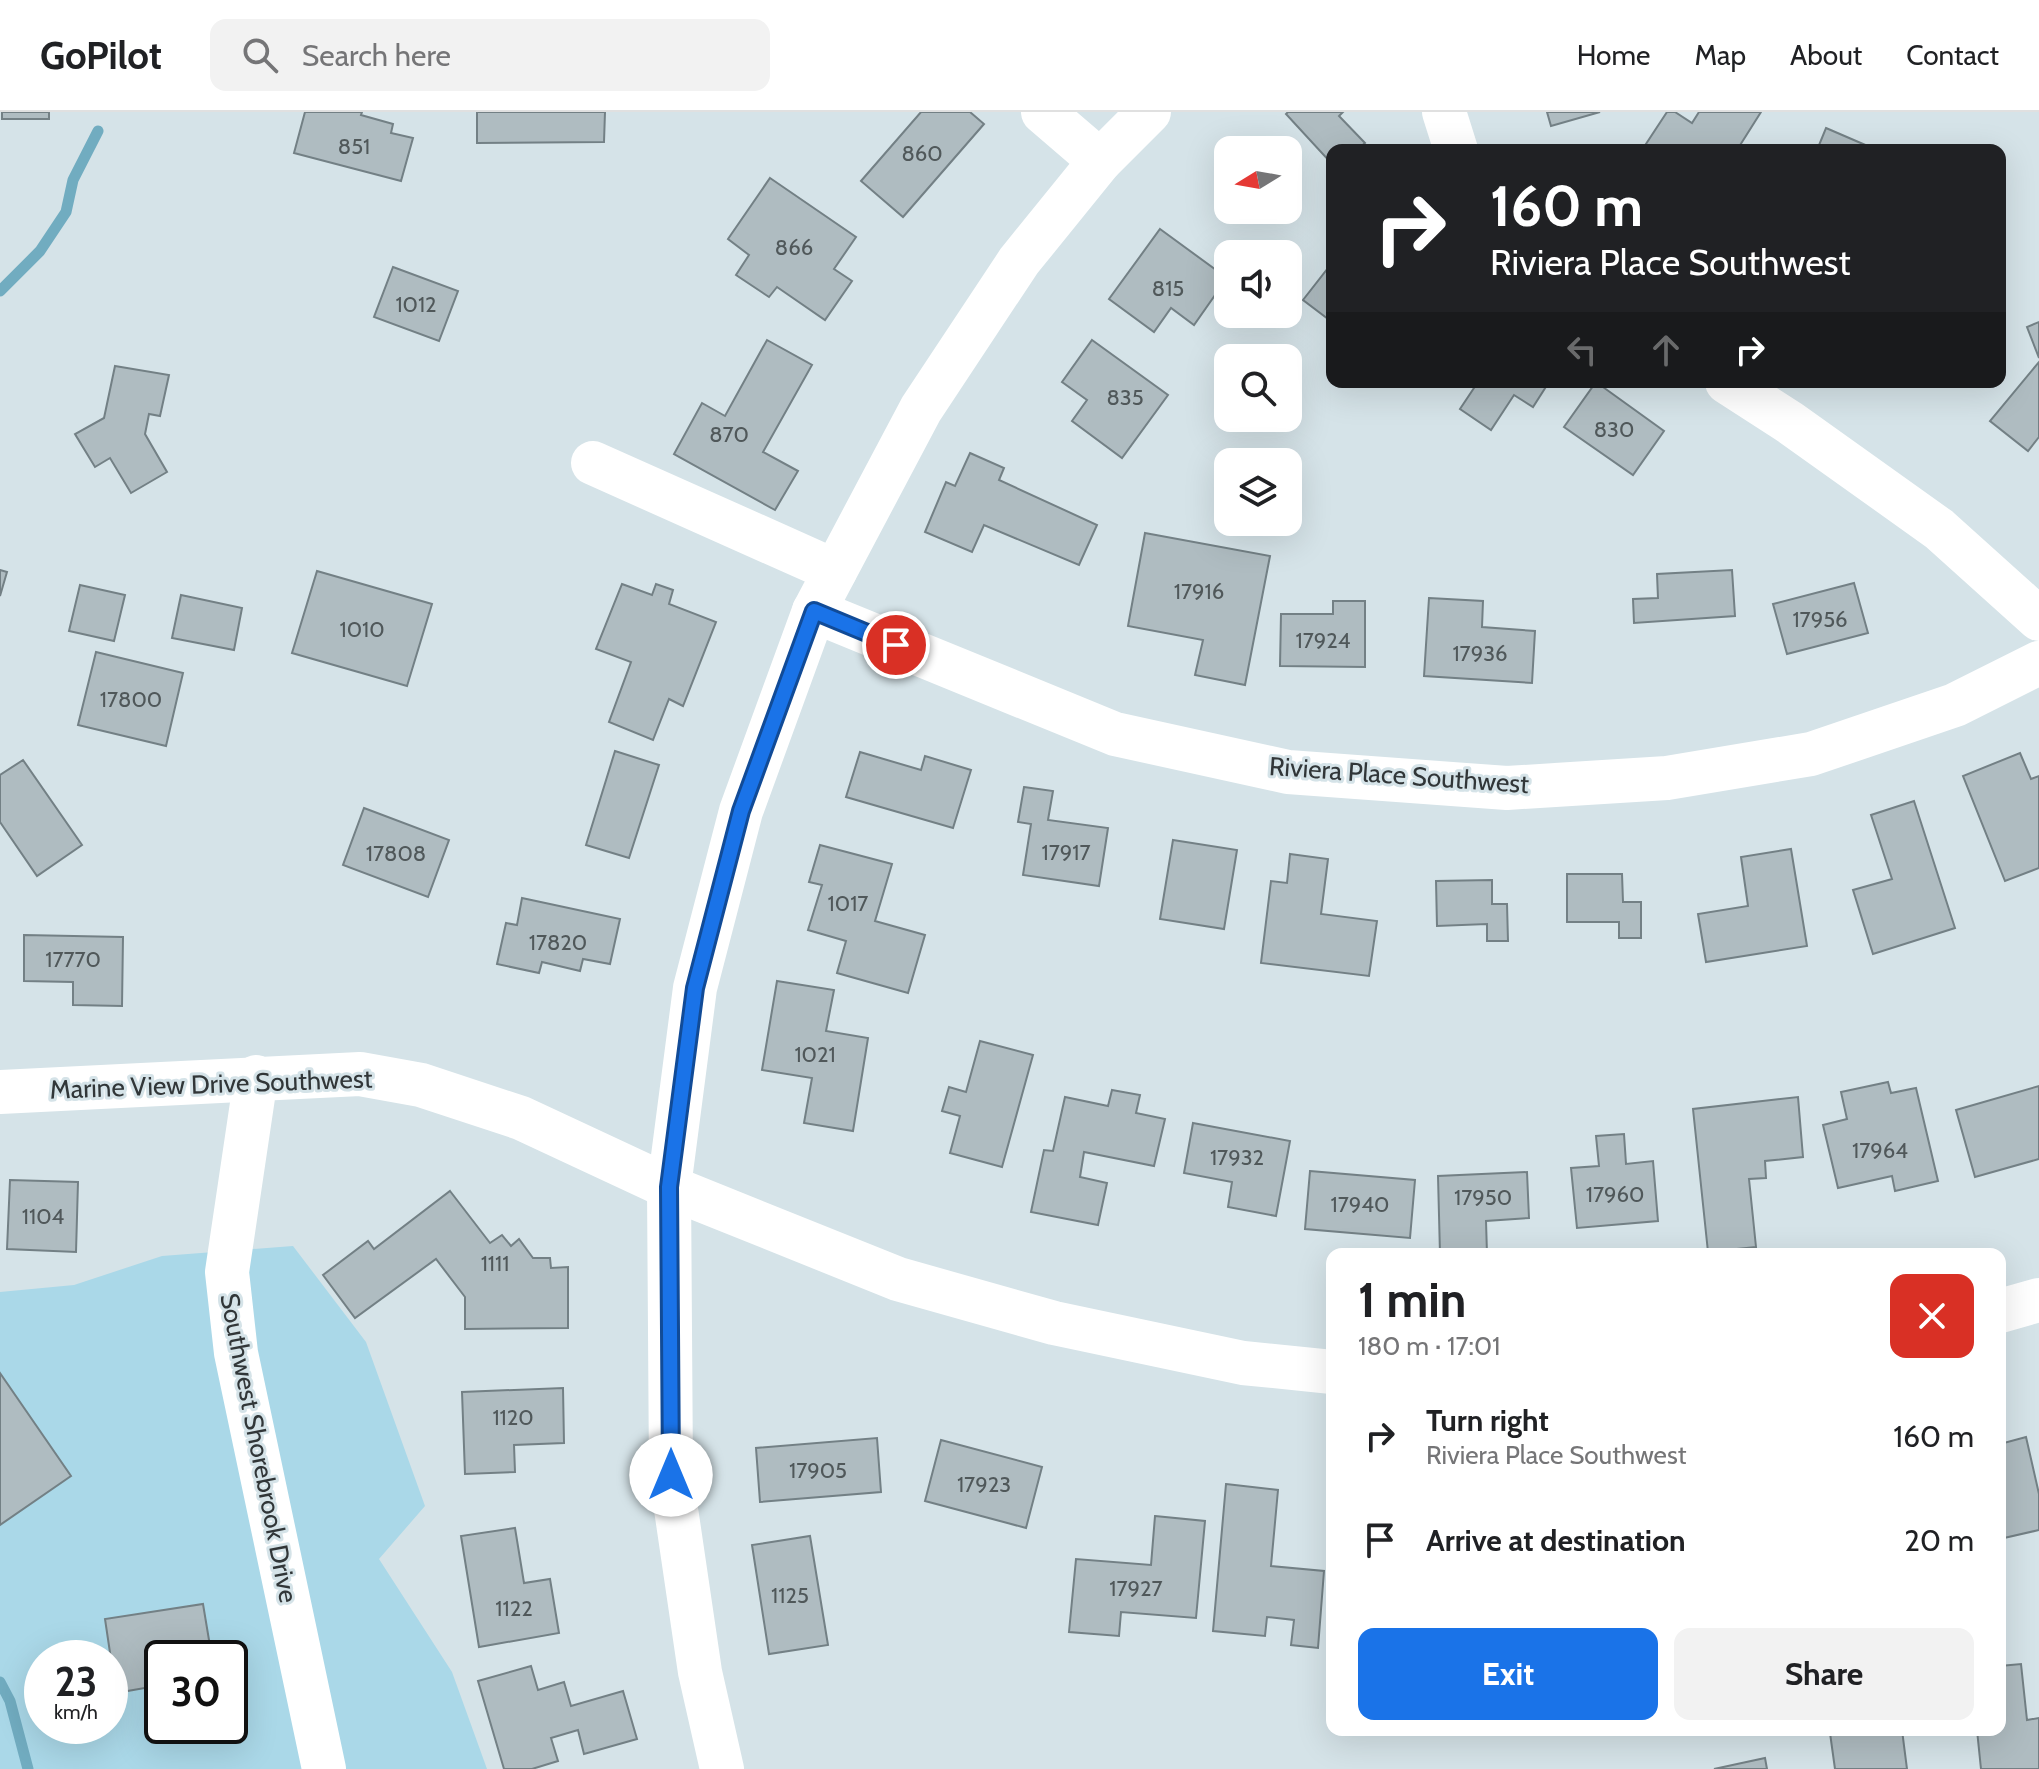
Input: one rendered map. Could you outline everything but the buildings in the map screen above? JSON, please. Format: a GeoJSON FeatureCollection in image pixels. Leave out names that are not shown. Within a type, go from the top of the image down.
{"type":"FeatureCollection","features":[{"type":"Feature","properties":{"kind":"street"},"geometry":{"type":"LineString","coordinates":[[1043,112],[1100,161]]}},
{"type":"Feature","properties":{"kind":"street"},"geometry":{"type":"LineString","coordinates":[[722,1769],[700,1672],[671,1475],[669,1187],[695,988],[741,811],[814,611],[921,409],[1019,261],[1100,161],[1149,112]]}},
{"type":"Feature","properties":{"kind":"street"},"geometry":{"type":"LineString","coordinates":[[1444,112],[1454,144]]}},
{"type":"Feature","properties":{"kind":"street"},"geometry":{"type":"LineString","coordinates":[[1736,388],[1939,529],[2039,619]]}},
{"type":"Feature","properties":{"kind":"street"},"geometry":{"type":"LineString","coordinates":[[593,463],[835,571]]}},
{"type":"Feature","properties":{"kind":"street","name":"Riviera Place Southwest"},"geometry":{"type":"LineString","coordinates":[[814,611],[1115,734],[1288,772],[1507,788],[1667,778],[1811,754],[1955,705],[2039,663]]}},
{"type":"Feature","properties":{"kind":"street","name":"Marine View Drive Southwest"},"geometry":{"type":"LineString","coordinates":[[0,1092],[360,1074],[421,1085],[521,1118],[669,1187],[898,1279],[1054,1323],[1243,1363],[1326,1371]]}},
{"type":"Feature","properties":{"kind":"street","name":"Southwest Shorebrook Drive"},"geometry":{"type":"LineString","coordinates":[[256,1077],[227,1272],[236,1353],[324,1769]]}},
{"type":"Feature","properties":{"kind":"street"},"geometry":{"type":"LineString","coordinates":[[2006,1309],[2039,1300]]}},
{"type":"Feature","properties":{"kind":"shaded area"},"geometry":{"type":"Polygon","coordinates":[[[293,1246],[366,1342],[425,1506],[379,1559],[452,1672],[487,1769],[0,1769],[0,1292],[74,1285],[162,1256],[293,1246]]]}},
{"type":"Feature","properties":{"kind":"waterway"},"geometry":{"type":"LineString","coordinates":[[0,291],[40,251],[66,212],[73,180],[98,131]]}},
{"type":"Feature","properties":{"kind":"waterway"},"geometry":{"type":"LineString","coordinates":[[0,1682],[10,1701],[28,1769]]}},
{"type":"Feature","properties":{"kind":"route"},"geometry":{"type":"LineString","coordinates":[[671,1475],[669,1187],[695,988],[741,811],[814,611],[896,645]]}}]}
